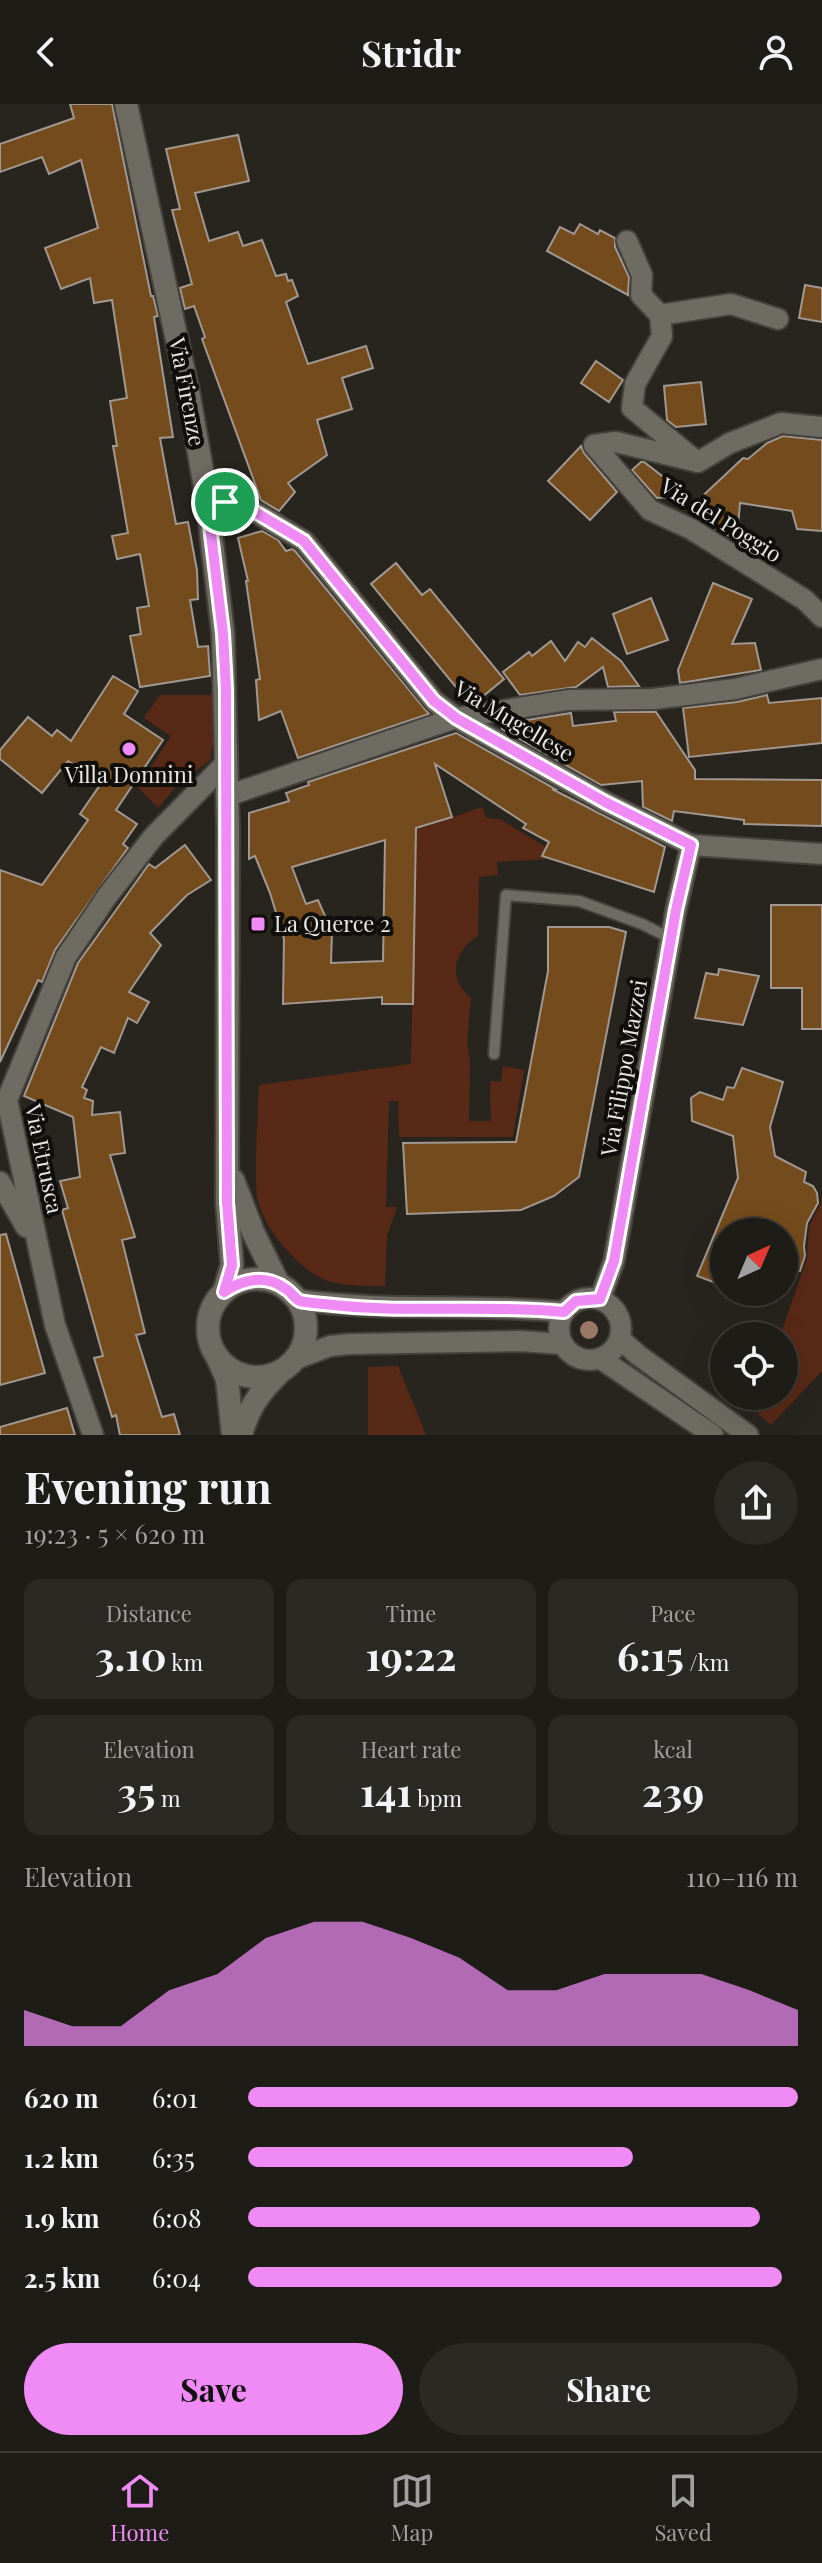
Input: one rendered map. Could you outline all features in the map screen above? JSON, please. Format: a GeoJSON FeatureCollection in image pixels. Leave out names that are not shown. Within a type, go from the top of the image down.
{"type":"FeatureCollection","features":[{"type":"Feature","properties":{"kind":"main road","name":"Via Firenze"},"geometry":{"type":"LineString","coordinates":[[126,104],[188,391],[206,493],[223,633],[227,796],[227,1202],[232,1265],[224,1292],[209,1318],[209,1333],[227,1379],[233,1435]]}},
{"type":"Feature","properties":{"kind":"main road","name":"Via Firenze"},"geometry":{"type":"LineString","coordinates":[[228,1164],[253,1232],[278,1283],[298,1300]]}},
{"type":"Feature","properties":{"kind":"main road"},"geometry":{"type":"LineString","coordinates":[[224,1292],[250,1280],[278,1283]]}},
{"type":"Feature","properties":{"kind":"main road"},"geometry":{"type":"LineString","coordinates":[[241,1435],[251,1407],[261,1391],[304,1345],[307,1330],[298,1300]]}},
{"type":"Feature","properties":{"kind":"main road"},"geometry":{"type":"LineString","coordinates":[[212,1347],[221,1361],[234,1371],[249,1376],[265,1377],[288,1365]]}},
{"type":"Feature","properties":{"kind":"street"},"geometry":{"type":"LineString","coordinates":[[627,241],[642,275],[641,295],[660,315],[662,336],[635,384],[632,408],[698,462],[730,443],[781,423],[822,427]]}},
{"type":"Feature","properties":{"kind":"street"},"geometry":{"type":"LineString","coordinates":[[660,315],[731,304],[778,319]]}},
{"type":"Feature","properties":{"kind":"street","name":"Via del Poggio"},"geometry":{"type":"LineString","coordinates":[[698,462],[616,442],[594,445],[650,510],[813,596]]}},
{"type":"Feature","properties":{"kind":"street","name":"Via Mugellese"},"geometry":{"type":"LineString","coordinates":[[206,493],[225,502],[240,503],[304,541],[434,701],[456,718],[605,802],[691,845],[822,854]]}},
{"type":"Feature","properties":{"kind":"street"},"geometry":{"type":"LineString","coordinates":[[813,596],[822,617]]}},
{"type":"Feature","properties":{"kind":"street"},"geometry":{"type":"LineString","coordinates":[[227,796],[456,718],[568,700],[653,699],[735,689],[822,669]]}},
{"type":"Feature","properties":{"kind":"street","name":"Via Etrusca"},"geometry":{"type":"LineString","coordinates":[[93,1435],[55,1325],[7,1100],[66,957],[108,895],[154,836],[226,763]]}},
{"type":"Feature","properties":{"kind":"street","name":"Via Filippo Mazzei"},"geometry":{"type":"LineString","coordinates":[[600,1299],[614,1261],[691,845]]}},
{"type":"Feature","properties":{"kind":"street"},"geometry":{"type":"LineString","coordinates":[[0,1099],[40,1014]]}},
{"type":"Feature","properties":{"kind":"street"},"geometry":{"type":"LineString","coordinates":[[0,1182],[22,1218],[40,1261]]}},
{"type":"Feature","properties":{"kind":"street"},"geometry":{"type":"LineString","coordinates":[[600,1299],[616,1311],[622,1329],[620,1339],[610,1354],[601,1359],[592,1361],[575,1357],[563,1344],[559,1328],[564,1312],[576,1301],[600,1299]]}},
{"type":"Feature","properties":{"kind":"street"},"geometry":{"type":"LineString","coordinates":[[298,1300],[352,1307],[520,1308],[564,1312]]}},
{"type":"Feature","properties":{"kind":"street"},"geometry":{"type":"LineString","coordinates":[[620,1339],[748,1435]]}},
{"type":"Feature","properties":{"kind":"street"},"geometry":{"type":"LineString","coordinates":[[288,1365],[330,1346],[350,1344],[520,1341],[563,1344]]}},
{"type":"Feature","properties":{"kind":"street"},"geometry":{"type":"LineString","coordinates":[[601,1359],[713,1435]]}},
{"type":"Feature","properties":{"kind":"lane"},"geometry":{"type":"LineString","coordinates":[[494,1054],[506,895],[579,901],[642,924],[672,939]]}},
{"type":"Feature","properties":{"kind":"shaded area"},"geometry":{"type":"Polygon","coordinates":[[[160,695],[213,695],[216,729],[210,760],[177,785],[158,808],[138,787],[171,736],[144,718],[160,695]]]}},
{"type":"Feature","properties":{"kind":"shaded area"},"geometry":{"type":"Polygon","coordinates":[[[482,807],[486,818],[500,819],[564,858],[497,862],[498,875],[479,877],[478,936],[463,949],[456,966],[458,982],[471,998],[467,1043],[470,1060],[469,1121],[491,1121],[490,1081],[501,1082],[503,1066],[524,1070],[513,1137],[399,1137],[398,1101],[389,1101],[386,1207],[397,1207],[387,1236],[385,1286],[334,1283],[309,1271],[289,1253],[272,1231],[260,1207],[256,1170],[259,1085],[411,1064],[416,830],[482,807]]]}},
{"type":"Feature","properties":{"kind":"shaded area"},"geometry":{"type":"Polygon","coordinates":[[[822,1194],[822,1371],[798,1396],[798,1322],[785,1322],[790,1306],[798,1306],[798,1284],[807,1258],[809,1226],[821,1203],[822,1194]]]}},
{"type":"Feature","properties":{"kind":"shaded area"},"geometry":{"type":"Polygon","coordinates":[[[398,1366],[426,1435],[368,1435],[368,1367],[398,1366]]]}},
{"type":"Feature","properties":{"kind":"shaded area"},"geometry":{"type":"Polygon","coordinates":[[[759,1410],[785,1410],[771,1425],[758,1414],[759,1410]]]}},
{"type":"Feature","properties":{"kind":"building"},"geometry":{"type":"Polygon","coordinates":[[[70,104],[112,104],[151,296],[158,316],[154,317],[173,437],[160,438],[176,524],[188,522],[197,570],[198,599],[190,600],[198,647],[208,646],[210,676],[140,687],[130,636],[141,634],[137,608],[149,606],[140,554],[117,559],[112,536],[128,533],[113,446],[117,446],[110,401],[127,398],[112,300],[94,303],[90,278],[61,289],[45,248],[98,228],[81,160],[49,174],[42,157],[0,172],[0,144],[74,118],[70,104]]]}},
{"type":"Feature","properties":{"kind":"building"},"geometry":{"type":"Polygon","coordinates":[[[238,135],[249,181],[195,193],[209,241],[238,232],[243,246],[262,240],[276,276],[286,274],[298,296],[286,302],[308,364],[366,346],[373,368],[342,378],[352,409],[317,420],[327,455],[288,483],[295,492],[279,511],[261,500],[202,339],[205,337],[194,306],[185,309],[180,288],[192,284],[172,210],[180,209],[166,149],[238,135]]]}},
{"type":"Feature","properties":{"kind":"building"},"geometry":{"type":"Polygon","coordinates":[[[580,224],[598,234],[600,230],[615,238],[615,247],[629,277],[628,295],[547,251],[560,227],[574,234],[580,224]]]}},
{"type":"Feature","properties":{"kind":"building"},"geometry":{"type":"Polygon","coordinates":[[[805,285],[822,288],[822,322],[799,318],[805,285]]]}},
{"type":"Feature","properties":{"kind":"building"},"geometry":{"type":"Polygon","coordinates":[[[596,361],[623,380],[609,402],[581,383],[596,361]]]}},
{"type":"Feature","properties":{"kind":"building"},"geometry":{"type":"Polygon","coordinates":[[[701,382],[706,424],[676,427],[667,420],[664,386],[701,382]]]}},
{"type":"Feature","properties":{"kind":"building"},"geometry":{"type":"Polygon","coordinates":[[[783,436],[822,440],[822,531],[797,529],[792,511],[740,503],[737,538],[721,533],[697,517],[705,505],[695,503],[743,458],[748,459],[767,443],[783,436]]]}},
{"type":"Feature","properties":{"kind":"building"},"geometry":{"type":"Polygon","coordinates":[[[581,446],[617,492],[590,520],[548,481],[581,446]]]}},
{"type":"Feature","properties":{"kind":"building"},"geometry":{"type":"Polygon","coordinates":[[[641,462],[688,496],[657,498],[632,470],[641,462]]]}},
{"type":"Feature","properties":{"kind":"building"},"geometry":{"type":"Polygon","coordinates":[[[262,531],[278,540],[286,551],[295,551],[429,714],[298,758],[281,711],[259,720],[256,680],[260,679],[248,581],[238,538],[262,531]]]}},
{"type":"Feature","properties":{"kind":"building"},"geometry":{"type":"Polygon","coordinates":[[[396,563],[422,595],[430,589],[504,679],[476,702],[469,703],[371,584],[396,563]]]}},
{"type":"Feature","properties":{"kind":"building"},"geometry":{"type":"Polygon","coordinates":[[[713,583],[752,599],[732,644],[755,643],[761,670],[680,683],[678,670],[713,583]]]}},
{"type":"Feature","properties":{"kind":"building"},"geometry":{"type":"Polygon","coordinates":[[[651,598],[668,640],[627,654],[613,614],[651,598]]]}},
{"type":"Feature","properties":{"kind":"building"},"geometry":{"type":"Polygon","coordinates":[[[592,638],[621,661],[639,686],[608,687],[603,667],[576,687],[520,695],[503,672],[529,652],[532,656],[551,641],[565,661],[578,642],[585,647],[592,638]]]}},
{"type":"Feature","properties":{"kind":"building"},"geometry":{"type":"Polygon","coordinates":[[[113,676],[138,691],[124,714],[163,740],[116,810],[137,824],[123,844],[128,848],[55,950],[42,982],[38,980],[0,1062],[0,870],[42,885],[88,820],[80,814],[102,782],[68,761],[42,793],[0,759],[0,750],[28,717],[52,736],[57,730],[71,741],[113,676]]]}},
{"type":"Feature","properties":{"kind":"building"},"geometry":{"type":"Polygon","coordinates":[[[767,695],[769,703],[822,698],[822,743],[689,757],[683,708],[767,695]]]}},
{"type":"Feature","properties":{"kind":"building"},"geometry":{"type":"Polygon","coordinates":[[[614,712],[656,712],[695,770],[695,779],[822,780],[822,826],[744,824],[744,820],[674,811],[672,821],[643,807],[642,781],[601,785],[502,729],[501,724],[571,713],[573,726],[616,721],[614,712]]]}},
{"type":"Feature","properties":{"kind":"building"},"geometry":{"type":"Polygon","coordinates":[[[456,733],[555,789],[552,789],[665,847],[654,892],[542,856],[549,842],[523,828],[526,824],[435,764],[452,817],[416,828],[413,1004],[382,1004],[382,997],[283,1004],[284,939],[255,856],[249,859],[249,813],[289,801],[286,793],[309,785],[308,782],[456,733]],[[385,840],[292,867],[306,904],[318,900],[332,932],[331,963],[383,961],[385,840]]]}},
{"type":"Feature","properties":{"kind":"building"},"geometry":{"type":"Polygon","coordinates":[[[185,845],[211,880],[187,895],[150,933],[161,945],[129,992],[149,1002],[137,1023],[128,1018],[114,1053],[101,1047],[82,1087],[87,1090],[84,1098],[93,1101],[92,1115],[120,1112],[125,1153],[110,1155],[135,1237],[122,1240],[145,1333],[136,1335],[162,1417],[174,1414],[180,1435],[120,1435],[116,1415],[112,1417],[94,1358],[103,1356],[62,1210],[68,1208],[60,1181],[80,1177],[73,1117],[24,1096],[78,963],[149,864],[155,868],[185,845]]]}},
{"type":"Feature","properties":{"kind":"building"},"geometry":{"type":"Polygon","coordinates":[[[771,905],[822,905],[822,1029],[802,1029],[802,988],[771,988],[771,905]]]}},
{"type":"Feature","properties":{"kind":"building"},"geometry":{"type":"Polygon","coordinates":[[[548,927],[609,927],[626,932],[579,1177],[554,1196],[521,1210],[407,1214],[403,1143],[516,1142],[548,971],[548,927]]]}},
{"type":"Feature","properties":{"kind":"building"},"geometry":{"type":"Polygon","coordinates":[[[719,969],[759,976],[743,1025],[695,1018],[706,973],[718,975],[719,969]]]}},
{"type":"Feature","properties":{"kind":"building"},"geometry":{"type":"Polygon","coordinates":[[[742,1068],[783,1082],[770,1127],[775,1156],[806,1172],[804,1182],[813,1186],[818,1203],[807,1223],[805,1256],[800,1271],[798,1218],[721,1218],[738,1178],[733,1136],[692,1121],[691,1098],[700,1092],[723,1100],[727,1087],[734,1088],[742,1068]]]}},
{"type":"Feature","properties":{"kind":"building"},"geometry":{"type":"Polygon","coordinates":[[[6,1234],[45,1373],[0,1385],[0,1235],[6,1234]]]}},
{"type":"Feature","properties":{"kind":"building"},"geometry":{"type":"Polygon","coordinates":[[[710,1245],[710,1281],[697,1276],[710,1245]]]}},
{"type":"Feature","properties":{"kind":"building"},"geometry":{"type":"Polygon","coordinates":[[[67,1408],[75,1435],[0,1435],[0,1427],[67,1408]]]}},
{"type":"Feature","properties":{"kind":"place","name":"Villa Donnini"},"geometry":{"type":"Point","coordinates":[129,749]}},
{"type":"Feature","properties":{"kind":"place","name":"La Querce 2"},"geometry":{"type":"Point","coordinates":[258,924]}},
{"type":"Feature","properties":{"kind":"route"},"geometry":{"type":"LineString","coordinates":[[206,493],[225,502],[240,503],[304,541],[434,701],[456,718],[605,802],[691,845],[676,910],[614,1261],[600,1299],[576,1301],[564,1312],[520,1308],[352,1307],[298,1300],[278,1283],[264,1280],[236,1284],[224,1292],[232,1265],[227,1202],[226,689],[223,633],[206,493]]}}]}
